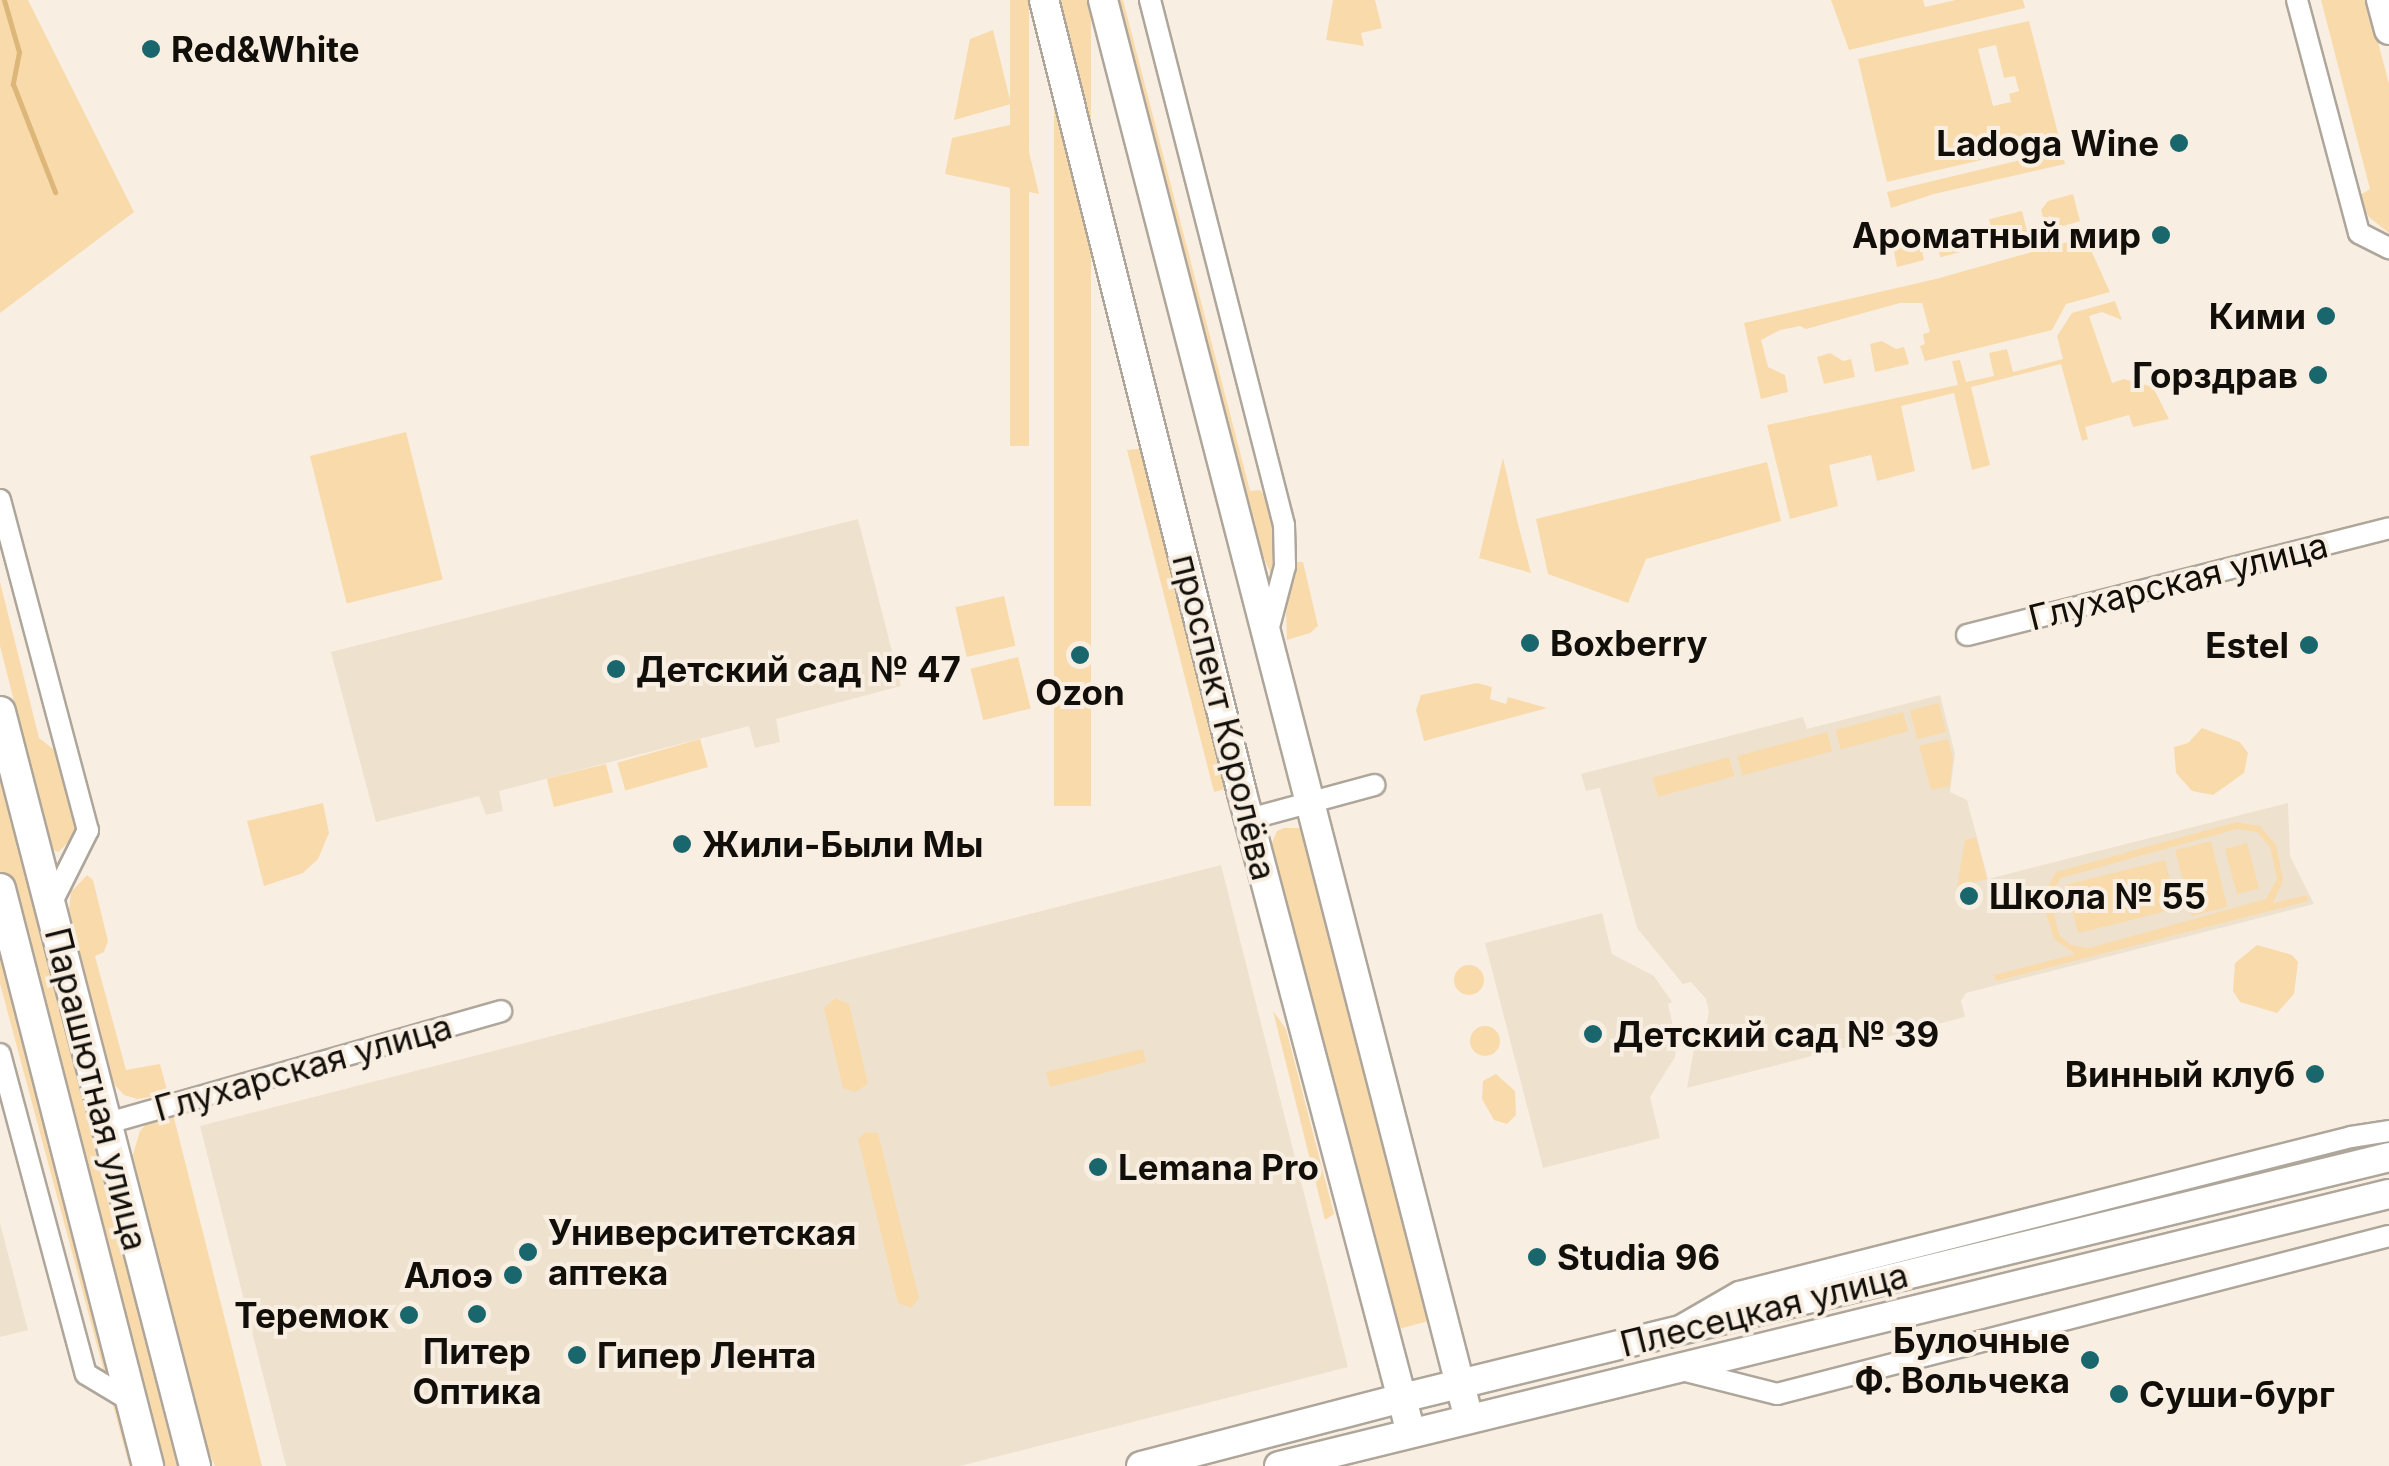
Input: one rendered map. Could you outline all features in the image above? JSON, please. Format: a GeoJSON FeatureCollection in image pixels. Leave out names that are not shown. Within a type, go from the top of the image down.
{"type":"FeatureCollection","features":[{"type":"Feature","properties":{"kind":"main road","name":"Парашютная улица"},"geometry":{"type":"LineString","coordinates":[[0,712],[195,1466]]}},
{"type":"Feature","properties":{"kind":"main road","name":"Парашютная улица"},"geometry":{"type":"LineString","coordinates":[[0,888],[148,1466]]}},
{"type":"Feature","properties":{"kind":"street","name":"проспект Королёва"},"geometry":{"type":"LineString","coordinates":[[1044,0],[1249,819],[1411,1433]]}},
{"type":"Feature","properties":{"kind":"street","name":"проспект Королёва"},"geometry":{"type":"LineString","coordinates":[[1103,0],[1313,800],[1469,1419]]}},
{"type":"Feature","properties":{"kind":"street"},"geometry":{"type":"LineString","coordinates":[[1150,0],[1284,525],[1285,566],[1268,631]]}},
{"type":"Feature","properties":{"kind":"street"},"geometry":{"type":"LineString","coordinates":[[2297,0],[2359,234],[2389,248]]}},
{"type":"Feature","properties":{"kind":"street"},"geometry":{"type":"LineString","coordinates":[[2381,0],[2389,30]]}},
{"type":"Feature","properties":{"kind":"street"},"geometry":{"type":"LineString","coordinates":[[0,500],[88,830],[50,906]]}},
{"type":"Feature","properties":{"kind":"street","name":"Глухарская улица"},"geometry":{"type":"LineString","coordinates":[[1967,635],[2389,528]]}},
{"type":"Feature","properties":{"kind":"street"},"geometry":{"type":"LineString","coordinates":[[1249,819],[1374,785]]}},
{"type":"Feature","properties":{"kind":"street","name":"Глухарская улица"},"geometry":{"type":"LineString","coordinates":[[105,1124],[501,1011]]}},
{"type":"Feature","properties":{"kind":"street"},"geometry":{"type":"LineString","coordinates":[[0,1054],[86,1374],[131,1401]]}},
{"type":"Feature","properties":{"kind":"street"},"geometry":{"type":"LineString","coordinates":[[1670,1332],[1739,1292],[2351,1137],[2389,1132]]}},
{"type":"Feature","properties":{"kind":"street","name":"Плесецкая улица"},"geometry":{"type":"LineString","coordinates":[[1141,1466],[1402,1398],[2389,1157]]}},
{"type":"Feature","properties":{"kind":"street","name":"Плесецкая улица"},"geometry":{"type":"LineString","coordinates":[[1279,1466],[2389,1194]]}},
{"type":"Feature","properties":{"kind":"street"},"geometry":{"type":"LineString","coordinates":[[1675,1369],[1777,1394],[2389,1236]]}},
{"type":"Feature","properties":{"kind":"shaded area"},"geometry":{"type":"Polygon","coordinates":[[[0,0],[28,0],[134,212],[0,313],[0,0]]]}},
{"type":"Feature","properties":{"kind":"shaded area"},"geometry":{"type":"Polygon","coordinates":[[[1010,0],[1029,0],[1029,446],[1010,446],[1010,0]]]}},
{"type":"Feature","properties":{"kind":"shaded area"},"geometry":{"type":"Polygon","coordinates":[[[1054,0],[1091,0],[1091,806],[1054,806],[1054,0]]]}},
{"type":"Feature","properties":{"kind":"shaded area"},"geometry":{"type":"Polygon","coordinates":[[[1112,0],[1123,0],[1250,491],[1260,490],[1266,497],[1276,539],[1272,576],[1245,516],[1112,0]]]}},
{"type":"Feature","properties":{"kind":"shaded area"},"geometry":{"type":"Polygon","coordinates":[[[1333,0],[1375,0],[1382,28],[1361,33],[1364,46],[1326,40],[1333,0]]]}},
{"type":"Feature","properties":{"kind":"shaded area"},"geometry":{"type":"Polygon","coordinates":[[[1831,0],[1923,0],[1925,7],[1956,0],[2023,0],[2025,8],[1849,50],[1831,0]]]}},
{"type":"Feature","properties":{"kind":"shaded area"},"geometry":{"type":"Polygon","coordinates":[[[2321,0],[2367,0],[2389,84],[2389,233],[2369,217],[2360,201],[2360,195],[2370,189],[2321,0]]]}},
{"type":"Feature","properties":{"kind":"shaded area"},"geometry":{"type":"Polygon","coordinates":[[[2029,21],[2061,145],[2034,153],[2029,134],[2004,140],[2007,154],[1887,182],[1858,59],[2029,21]],[[1996,45],[1978,49],[1993,106],[2011,102],[2009,94],[2019,91],[2015,76],[2004,78],[1996,45]]]}},
{"type":"Feature","properties":{"kind":"shaded area"},"geometry":{"type":"Polygon","coordinates":[[[993,30],[1011,104],[954,120],[970,39],[993,30]]]}},
{"type":"Feature","properties":{"kind":"shaded area"},"geometry":{"type":"Polygon","coordinates":[[[1022,122],[1039,194],[945,174],[952,138],[1022,122]]]}},
{"type":"Feature","properties":{"kind":"shaded area"},"geometry":{"type":"Polygon","coordinates":[[[2062,150],[2065,164],[1934,194],[1891,208],[1887,192],[2062,150]]]}},
{"type":"Feature","properties":{"kind":"shaded area"},"geometry":{"type":"Polygon","coordinates":[[[2073,194],[2080,221],[2047,231],[2041,210],[2048,201],[2073,194]]]}},
{"type":"Feature","properties":{"kind":"shaded area"},"geometry":{"type":"Polygon","coordinates":[[[2022,211],[2028,235],[1995,243],[1989,219],[2022,211]]]}},
{"type":"Feature","properties":{"kind":"shaded area"},"geometry":{"type":"Polygon","coordinates":[[[1972,225],[1978,247],[1940,257],[1934,235],[1972,225]]]}},
{"type":"Feature","properties":{"kind":"shaded area"},"geometry":{"type":"Polygon","coordinates":[[[1909,235],[1919,237],[1924,260],[1897,267],[1892,241],[1909,235]]]}},
{"type":"Feature","properties":{"kind":"shaded area"},"geometry":{"type":"Polygon","coordinates":[[[2085,237],[2110,292],[2066,304],[2052,330],[1925,361],[1920,346],[1925,344],[1923,334],[1930,332],[1922,303],[1900,303],[1806,329],[1800,326],[1780,330],[1761,340],[1768,367],[1785,375],[1788,392],[1761,399],[1744,323],[1936,279],[2085,237]]]}},
{"type":"Feature","properties":{"kind":"shaded area"},"geometry":{"type":"Polygon","coordinates":[[[2115,301],[2122,320],[2102,312],[2089,316],[2112,383],[2124,379],[2153,387],[2169,419],[2133,427],[2129,415],[2085,427],[2088,439],[2082,441],[2061,364],[1971,387],[1990,465],[1972,470],[1954,393],[1901,406],[1915,471],[1877,481],[1871,455],[1829,465],[1838,506],[1790,519],[1767,425],[1958,385],[1952,361],[1960,360],[1966,382],[1994,376],[1989,353],[2007,349],[2013,372],[2063,359],[2057,336],[2072,313],[2115,301]]]}},
{"type":"Feature","properties":{"kind":"shaded area"},"geometry":{"type":"Polygon","coordinates":[[[1882,341],[1896,349],[1904,347],[1909,364],[1875,372],[1870,344],[1882,341]]]}},
{"type":"Feature","properties":{"kind":"shaded area"},"geometry":{"type":"Polygon","coordinates":[[[1830,353],[1843,361],[1851,359],[1855,377],[1824,384],[1817,357],[1830,353]]]}},
{"type":"Feature","properties":{"kind":"shaded area"},"geometry":{"type":"Polygon","coordinates":[[[406,432],[443,579],[347,603],[310,456],[406,432]]]}},
{"type":"Feature","properties":{"kind":"shaded area"},"geometry":{"type":"Polygon","coordinates":[[[1146,448],[1182,594],[1190,652],[1225,789],[1214,792],[1127,450],[1146,448]]]}},
{"type":"Feature","properties":{"kind":"shaded area"},"geometry":{"type":"Polygon","coordinates":[[[1503,458],[1518,524],[1531,573],[1479,558],[1503,458]]]}},
{"type":"Feature","properties":{"kind":"shaded area"},"geometry":{"type":"Polygon","coordinates":[[[1767,462],[1781,521],[1646,559],[1628,603],[1548,574],[1536,519],[1767,462]]]}},
{"type":"Feature","properties":{"kind":"shaded area","name":"Детский сад № 47"},"geometry":{"type":"Polygon","coordinates":[[[858,519],[901,686],[776,719],[780,742],[755,748],[749,726],[499,791],[503,811],[486,815],[479,796],[376,822],[331,652],[858,519]]]}},
{"type":"Feature","properties":{"kind":"shaded area"},"geometry":{"type":"Polygon","coordinates":[[[1297,562],[1303,562],[1318,626],[1310,633],[1287,640],[1286,612],[1297,562]]]}},
{"type":"Feature","properties":{"kind":"shaded area"},"geometry":{"type":"Polygon","coordinates":[[[0,582],[39,738],[58,753],[78,825],[74,837],[58,852],[52,849],[0,646],[0,582]]]}},
{"type":"Feature","properties":{"kind":"shaded area"},"geometry":{"type":"Polygon","coordinates":[[[1004,596],[1015,646],[967,657],[955,607],[1004,596]]]}},
{"type":"Feature","properties":{"kind":"shaded area"},"geometry":{"type":"Polygon","coordinates":[[[1018,657],[1031,708],[983,720],[970,669],[1018,657]]]}},
{"type":"Feature","properties":{"kind":"shaded area"},"geometry":{"type":"Polygon","coordinates":[[[1477,683],[1492,687],[1490,699],[1506,704],[1508,697],[1547,708],[1424,741],[1416,710],[1421,695],[1477,683]]]}},
{"type":"Feature","properties":{"kind":"shaded area","name":"Школа № 55"},"geometry":{"type":"Polygon","coordinates":[[[1940,695],[1955,754],[1950,792],[1967,800],[1988,879],[2288,803],[2290,856],[2314,904],[1966,993],[1961,1001],[1965,1017],[1687,1088],[1696,1037],[1704,1035],[1709,1012],[1706,999],[1691,982],[1683,984],[1637,928],[1600,788],[1586,791],[1581,774],[1803,717],[1807,729],[1940,695]]]}},
{"type":"Feature","properties":{"kind":"shaded area"},"geometry":{"type":"Polygon","coordinates":[[[1939,703],[1946,732],[1917,739],[1910,710],[1939,703]]]}},
{"type":"Feature","properties":{"kind":"shaded area"},"geometry":{"type":"Polygon","coordinates":[[[1903,712],[1908,731],[1841,749],[1835,730],[1903,712]]]}},
{"type":"Feature","properties":{"kind":"shaded area"},"geometry":{"type":"Polygon","coordinates":[[[2202,728],[2240,742],[2248,753],[2244,773],[2213,795],[2192,791],[2176,773],[2174,747],[2188,743],[2202,728]]]}},
{"type":"Feature","properties":{"kind":"shaded area"},"geometry":{"type":"Polygon","coordinates":[[[1827,732],[1832,751],[1742,775],[1737,756],[1827,732]]]}},
{"type":"Feature","properties":{"kind":"shaded area"},"geometry":{"type":"Polygon","coordinates":[[[700,739],[708,767],[625,791],[617,763],[700,739]]]}},
{"type":"Feature","properties":{"kind":"shaded area"},"geometry":{"type":"Polygon","coordinates":[[[1948,739],[1953,758],[1950,786],[1931,790],[1919,746],[1948,739]]]}},
{"type":"Feature","properties":{"kind":"shaded area"},"geometry":{"type":"Polygon","coordinates":[[[1729,757],[1734,776],[1658,797],[1653,777],[1729,757]]]}},
{"type":"Feature","properties":{"kind":"shaded area"},"geometry":{"type":"Polygon","coordinates":[[[606,764],[613,792],[554,807],[547,779],[606,764]]]}},
{"type":"Feature","properties":{"kind":"shaded area"},"geometry":{"type":"Polygon","coordinates":[[[0,771],[186,1465],[129,1466],[0,984],[0,771]]]}},
{"type":"Feature","properties":{"kind":"shaded area"},"geometry":{"type":"Polygon","coordinates":[[[323,803],[329,833],[318,859],[303,873],[264,886],[247,821],[323,803]]]}},
{"type":"Feature","properties":{"kind":"shaded area"},"geometry":{"type":"Polygon","coordinates":[[[2236,822],[2260,826],[2276,845],[2283,880],[2273,903],[2307,895],[2308,901],[1996,981],[1994,975],[2075,954],[2054,939],[2044,906],[2044,894],[2056,872],[2236,822]],[[2237,829],[2061,878],[2050,895],[2059,935],[2071,945],[2089,948],[2266,899],[2277,879],[2270,847],[2257,832],[2237,829]]]}},
{"type":"Feature","properties":{"kind":"shaded area"},"geometry":{"type":"Polygon","coordinates":[[[1301,828],[1306,834],[1432,1320],[1399,1329],[1271,845],[1277,831],[1301,828]]]}},
{"type":"Feature","properties":{"kind":"shaded area"},"geometry":{"type":"Polygon","coordinates":[[[1976,837],[1987,879],[1957,887],[1965,840],[1976,837]]]}},
{"type":"Feature","properties":{"kind":"shaded area"},"geometry":{"type":"Polygon","coordinates":[[[2211,841],[2227,907],[2192,916],[2175,850],[2211,841]]]}},
{"type":"Feature","properties":{"kind":"shaded area"},"geometry":{"type":"Polygon","coordinates":[[[2247,843],[2259,888],[2237,894],[2225,849],[2247,843]]]}},
{"type":"Feature","properties":{"kind":"shaded area"},"geometry":{"type":"Polygon","coordinates":[[[2165,860],[2177,909],[2078,933],[2066,885],[2165,860]]]}},
{"type":"Feature","properties":{"kind":"shaded area"},"geometry":{"type":"Polygon","coordinates":[[[1221,865],[1348,1367],[960,1466],[286,1466],[200,1126],[1221,865]]]}},
{"type":"Feature","properties":{"kind":"shaded area"},"geometry":{"type":"Polygon","coordinates":[[[87,875],[93,880],[108,941],[104,952],[95,956],[126,1070],[160,1064],[168,1094],[137,1099],[124,1095],[114,1084],[69,910],[71,892],[87,875]]]}},
{"type":"Feature","properties":{"kind":"shaded area","name":"Детский сад № 39"},"geometry":{"type":"Polygon","coordinates":[[[1602,913],[1612,954],[1654,976],[1672,1002],[1668,1004],[1673,1026],[1678,1026],[1675,1057],[1650,1097],[1660,1138],[1543,1168],[1485,943],[1602,913]]]}},
{"type":"Feature","properties":{"kind":"shaded area"},"geometry":{"type":"Polygon","coordinates":[[[2257,945],[2292,955],[2298,962],[2294,994],[2277,1013],[2240,1002],[2233,991],[2235,963],[2257,945]]]}},
{"type":"Feature","properties":{"kind":"shaded area"},"geometry":{"type":"Polygon","coordinates":[[[1469,965],[1480,969],[1484,980],[1480,991],[1469,995],[1458,991],[1454,980],[1458,969],[1469,965]]]}},
{"type":"Feature","properties":{"kind":"shaded area"},"geometry":{"type":"Polygon","coordinates":[[[835,998],[849,1004],[868,1084],[855,1092],[843,1088],[824,1008],[835,998]]]}},
{"type":"Feature","properties":{"kind":"shaded area"},"geometry":{"type":"Polygon","coordinates":[[[1273,1011],[1286,1029],[1334,1214],[1325,1220],[1273,1011]]]}},
{"type":"Feature","properties":{"kind":"shaded area"},"geometry":{"type":"Polygon","coordinates":[[[1485,1026],[1496,1030],[1500,1041],[1496,1052],[1485,1056],[1474,1052],[1470,1041],[1474,1030],[1485,1026]]]}},
{"type":"Feature","properties":{"kind":"shaded area"},"geometry":{"type":"Polygon","coordinates":[[[1143,1049],[1146,1062],[1050,1087],[1046,1072],[1143,1049]]]}},
{"type":"Feature","properties":{"kind":"shaded area"},"geometry":{"type":"Polygon","coordinates":[[[1496,1074],[1515,1091],[1516,1115],[1507,1124],[1494,1120],[1482,1099],[1483,1081],[1496,1074]]]}},
{"type":"Feature","properties":{"kind":"shaded area"},"geometry":{"type":"Polygon","coordinates":[[[173,1114],[262,1466],[215,1466],[204,1440],[132,1158],[140,1131],[148,1122],[173,1114]]]}},
{"type":"Feature","properties":{"kind":"shaded area"},"geometry":{"type":"Polygon","coordinates":[[[865,1132],[878,1133],[919,1298],[911,1308],[898,1303],[858,1139],[865,1132]]]}},
{"type":"Feature","properties":{"kind":"shaded area"},"geometry":{"type":"Polygon","coordinates":[[[0,1223],[28,1330],[0,1337],[0,1223]]]}},
{"type":"Feature","properties":{"kind":"waterway"},"geometry":{"type":"LineString","coordinates":[[4,0],[19,52],[13,84],[55,192]]}},
{"type":"Feature","properties":{"kind":"place","name":"Red&White"},"geometry":{"type":"Point","coordinates":[151,49]}},
{"type":"Feature","properties":{"kind":"place","name":"Ladoga Wine"},"geometry":{"type":"Point","coordinates":[2179,143]}},
{"type":"Feature","properties":{"kind":"place","name":"Ароматный мир"},"geometry":{"type":"Point","coordinates":[2161,235]}},
{"type":"Feature","properties":{"kind":"place","name":"Кими"},"geometry":{"type":"Point","coordinates":[2326,316]}},
{"type":"Feature","properties":{"kind":"place","name":"Горздрав"},"geometry":{"type":"Point","coordinates":[2318,375]}},
{"type":"Feature","properties":{"kind":"place","name":"Boxberry"},"geometry":{"type":"Point","coordinates":[1530,643]}},
{"type":"Feature","properties":{"kind":"place","name":"Estel"},"geometry":{"type":"Point","coordinates":[2309,645]}},
{"type":"Feature","properties":{"kind":"place","name":"Ozon"},"geometry":{"type":"Point","coordinates":[1080,655]}},
{"type":"Feature","properties":{"kind":"place","name":"Детский сад № 47"},"geometry":{"type":"Point","coordinates":[616,669]}},
{"type":"Feature","properties":{"kind":"place","name":"Жили-Были Мы"},"geometry":{"type":"Point","coordinates":[682,844]}},
{"type":"Feature","properties":{"kind":"place","name":"Школа № 55"},"geometry":{"type":"Point","coordinates":[1969,896]}},
{"type":"Feature","properties":{"kind":"place","name":"Детский сад № 39"},"geometry":{"type":"Point","coordinates":[1593,1034]}},
{"type":"Feature","properties":{"kind":"place","name":"Винный клуб"},"geometry":{"type":"Point","coordinates":[2315,1074]}},
{"type":"Feature","properties":{"kind":"place","name":"Lemana Pro"},"geometry":{"type":"Point","coordinates":[1098,1167]}},
{"type":"Feature","properties":{"kind":"place","name":"Университетская аптека"},"geometry":{"type":"Point","coordinates":[528,1252]}},
{"type":"Feature","properties":{"kind":"place","name":"Studia 96"},"geometry":{"type":"Point","coordinates":[1537,1257]}},
{"type":"Feature","properties":{"kind":"place","name":"Алоэ"},"geometry":{"type":"Point","coordinates":[513,1275]}},
{"type":"Feature","properties":{"kind":"place","name":"Питер Оптика"},"geometry":{"type":"Point","coordinates":[477,1314]}},
{"type":"Feature","properties":{"kind":"place","name":"Теремок"},"geometry":{"type":"Point","coordinates":[409,1315]}},
{"type":"Feature","properties":{"kind":"place","name":"Гипер Лента"},"geometry":{"type":"Point","coordinates":[577,1355]}},
{"type":"Feature","properties":{"kind":"place","name":"Булочные Ф. Вольчека"},"geometry":{"type":"Point","coordinates":[2090,1360]}},
{"type":"Feature","properties":{"kind":"place","name":"Суши-бург"},"geometry":{"type":"Point","coordinates":[2119,1394]}}]}
